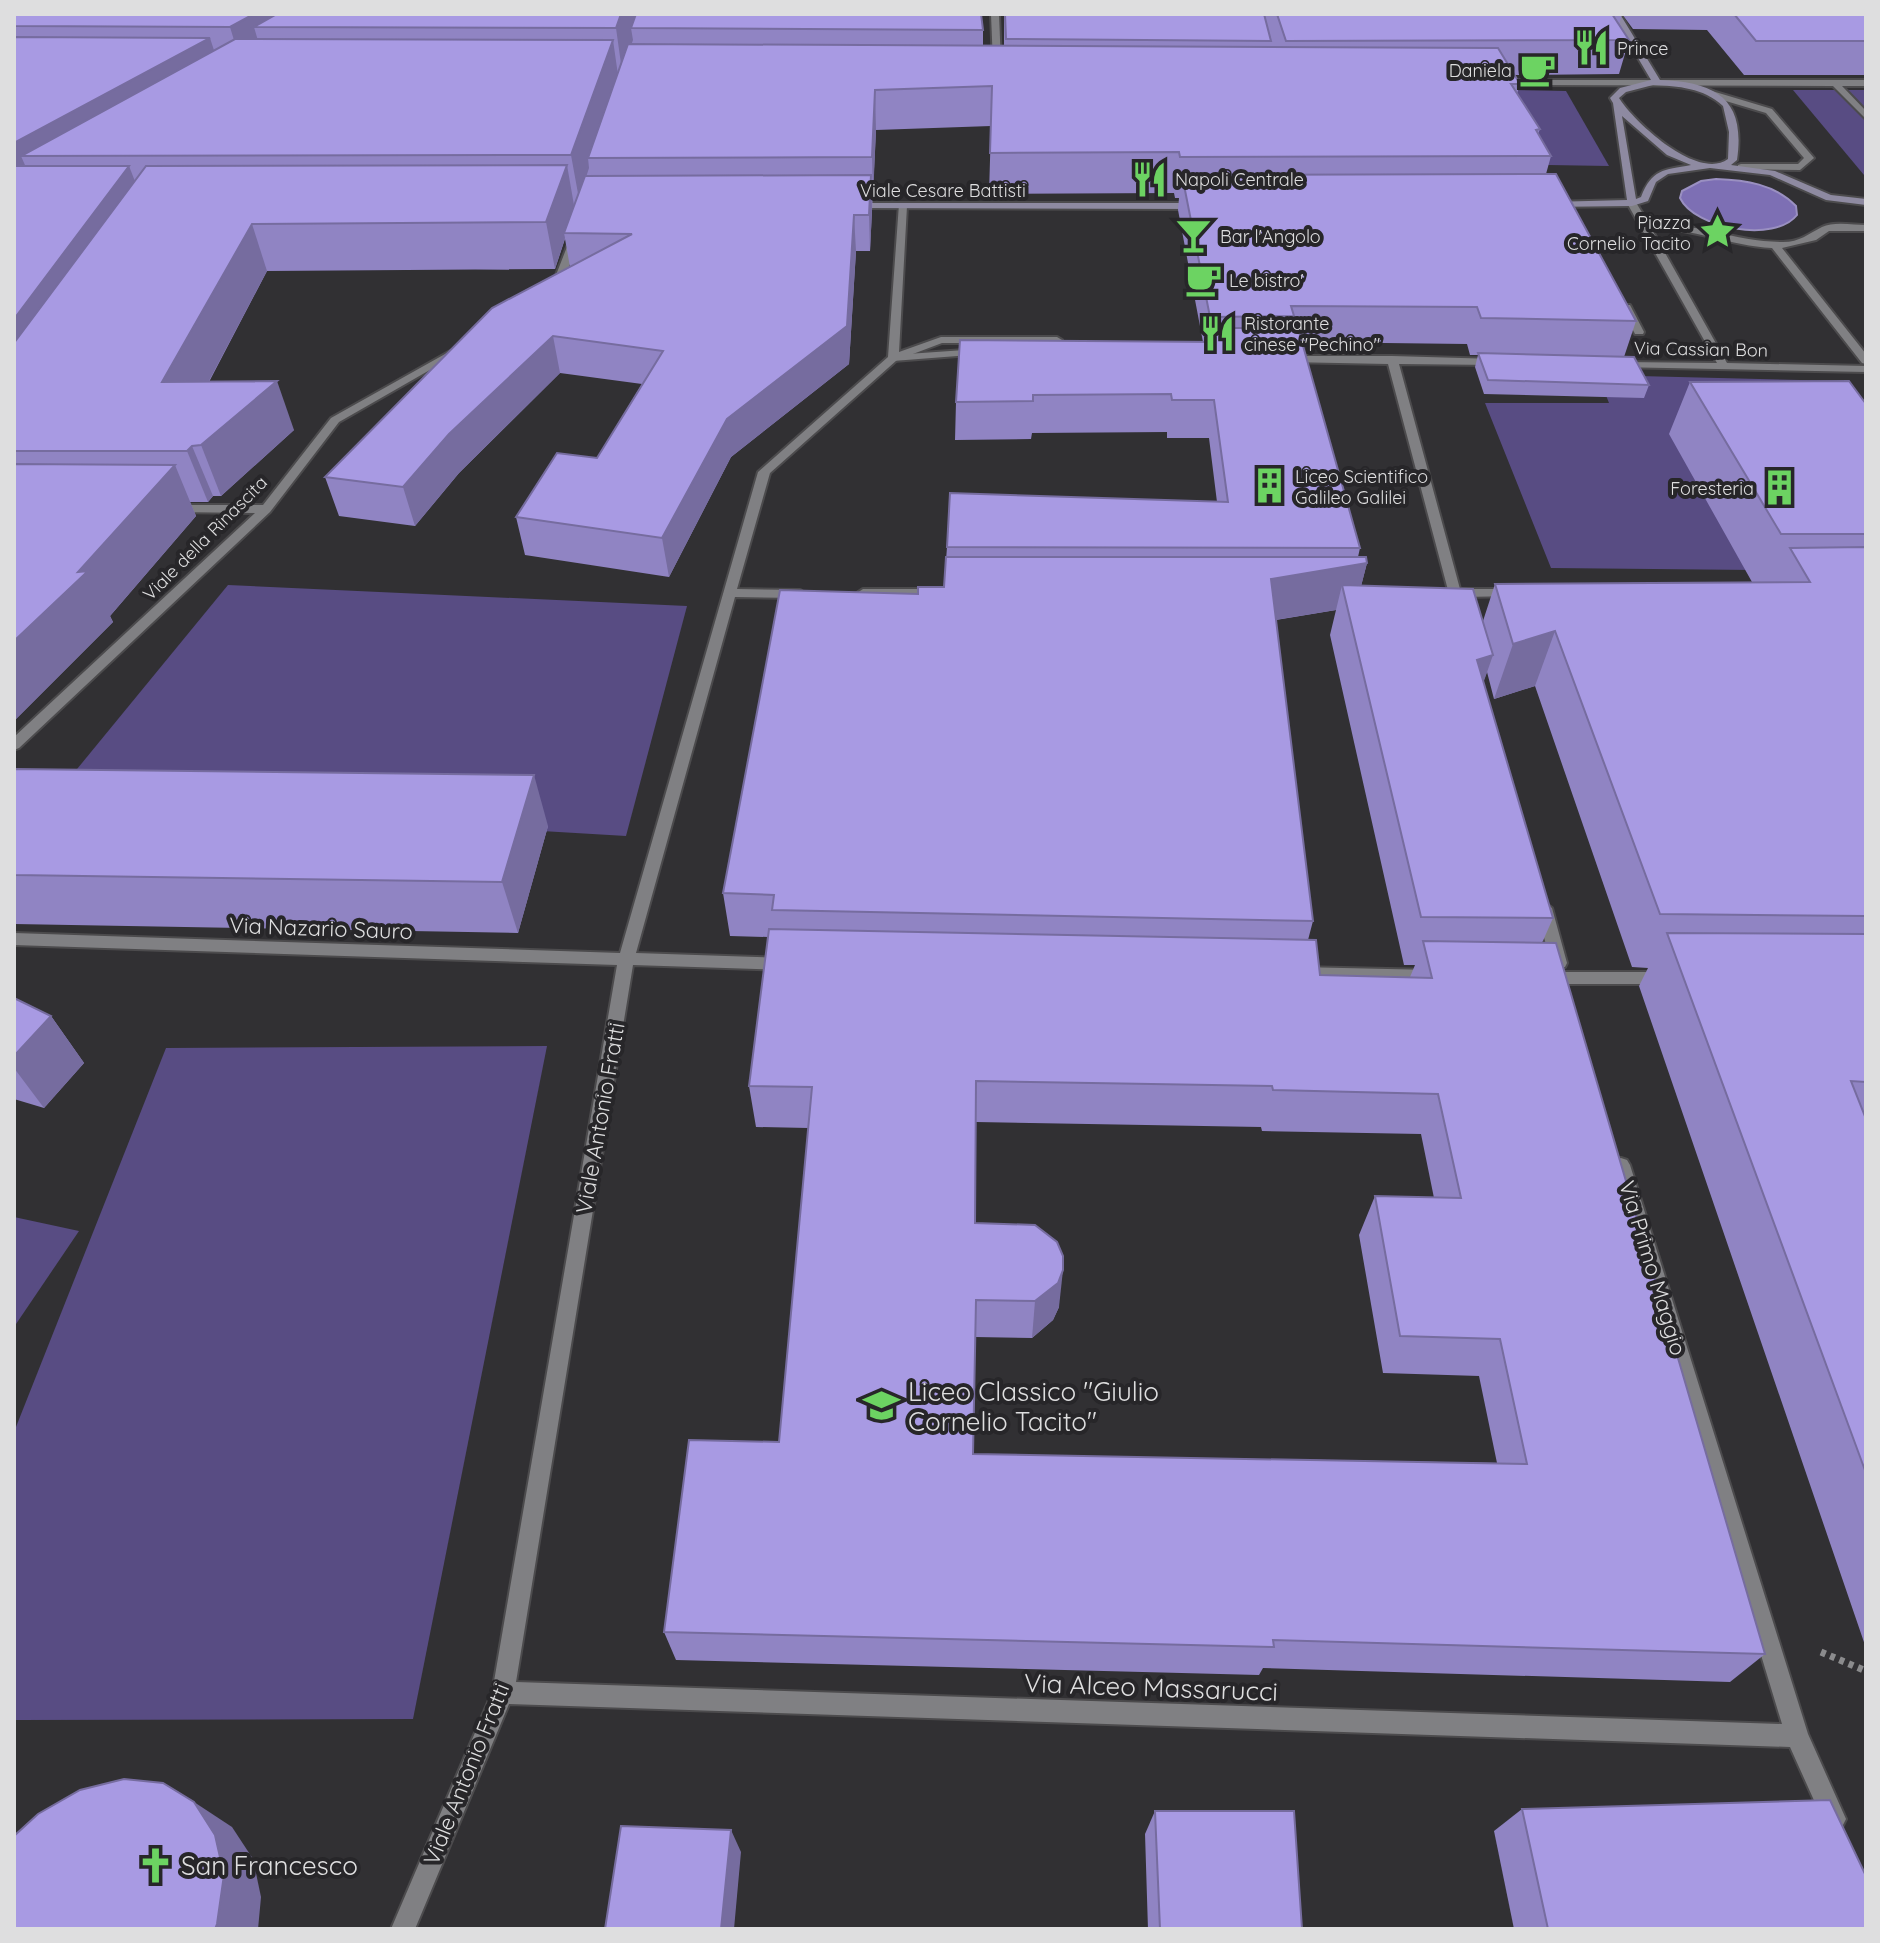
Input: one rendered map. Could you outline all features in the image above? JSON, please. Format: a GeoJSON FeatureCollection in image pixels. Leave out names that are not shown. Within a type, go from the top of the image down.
{"type":"FeatureCollection","features":[{"type":"Feature","properties":{"kind":"street"},"geometry":{"type":"LineString","coordinates":[[995,14],[998,79]]}},
{"type":"Feature","properties":{"kind":"street"},"geometry":{"type":"LineString","coordinates":[[1616,14],[1657,83]]}},
{"type":"Feature","properties":{"kind":"street"},"geometry":{"type":"LineString","coordinates":[[1493,83],[1866,83]]}},
{"type":"Feature","properties":{"kind":"street"},"geometry":{"type":"LineString","coordinates":[[1835,83],[1866,116]]}},
{"type":"Feature","properties":{"kind":"street"},"geometry":{"type":"LineString","coordinates":[[1539,205],[1572,209],[1632,203],[1645,199],[1652,181],[1665,172],[1700,166],[1800,167],[1809,158],[1769,111],[1676,84],[1627,86],[1614,98],[1632,203],[1724,367]]}},
{"type":"Feature","properties":{"kind":"street"},"geometry":{"type":"LineString","coordinates":[[1712,94],[1730,109],[1734,152],[1732,160],[1724,166]]}},
{"type":"Feature","properties":{"kind":"street"},"geometry":{"type":"LineString","coordinates":[[1616,105],[1670,153],[1700,166]]}},
{"type":"Feature","properties":{"kind":"street"},"geometry":{"type":"LineString","coordinates":[[1741,167],[1772,173],[1829,198],[1866,202]]}},
{"type":"Feature","properties":{"kind":"street","name":"Viale Cesare Battisti"},"geometry":{"type":"LineString","coordinates":[[833,205],[1217,206]]}},
{"type":"Feature","properties":{"kind":"street"},"geometry":{"type":"LineString","coordinates":[[893,358],[902,206]]}},
{"type":"Feature","properties":{"kind":"street"},"geometry":{"type":"LineString","coordinates":[[547,295],[561,275],[582,217]]}},
{"type":"Feature","properties":{"kind":"street"},"geometry":{"type":"LineString","coordinates":[[1644,225],[1681,226],[1711,237],[1774,244],[1799,242],[1827,228],[1866,228]]}},
{"type":"Feature","properties":{"kind":"street"},"geometry":{"type":"LineString","coordinates":[[1774,244],[1866,361]]}},
{"type":"Feature","properties":{"kind":"street"},"geometry":{"type":"LineString","coordinates":[[1617,291],[1639,332]]}},
{"type":"Feature","properties":{"kind":"street"},"geometry":{"type":"LineString","coordinates":[[893,358],[941,340],[1057,340],[1059,360],[1074,360]]}},
{"type":"Feature","properties":{"kind":"street","name":"Viale della Rinascita"},"geometry":{"type":"LineString","coordinates":[[14,745],[266,509],[335,420],[472,343]]}},
{"type":"Feature","properties":{"kind":"street"},"geometry":{"type":"LineString","coordinates":[[893,358],[951,352],[1044,352]]}},
{"type":"Feature","properties":{"kind":"street","name":"Viale Antonio Fratti"},"geometry":{"type":"LineString","coordinates":[[403,1929],[503,1693],[626,961],[764,472],[893,358]]}},
{"type":"Feature","properties":{"kind":"street"},"geometry":{"type":"LineString","coordinates":[[1392,359],[1463,624]]}},
{"type":"Feature","properties":{"kind":"street"},"geometry":{"type":"LineString","coordinates":[[1283,360],[1392,359],[1516,363]]}},
{"type":"Feature","properties":{"kind":"street","name":"Via Cassian Bon"},"geometry":{"type":"LineString","coordinates":[[1609,365],[1866,369]]}},
{"type":"Feature","properties":{"kind":"street"},"geometry":{"type":"LineString","coordinates":[[156,508],[266,509]]}},
{"type":"Feature","properties":{"kind":"street"},"geometry":{"type":"LineString","coordinates":[[729,593],[815,594]]}},
{"type":"Feature","properties":{"kind":"street"},"geometry":{"type":"LineString","coordinates":[[847,593],[959,593]]}},
{"type":"Feature","properties":{"kind":"street"},"geometry":{"type":"LineString","coordinates":[[1438,593],[1534,593]]}},
{"type":"Feature","properties":{"kind":"street"},"geometry":{"type":"LineString","coordinates":[[1538,886],[1566,986]]}},
{"type":"Feature","properties":{"kind":"street","name":"Via Nazario Sauro"},"geometry":{"type":"LineString","coordinates":[[14,939],[626,961],[801,964]]}},
{"type":"Feature","properties":{"kind":"street"},"geometry":{"type":"LineString","coordinates":[[1278,973],[1453,976]]}},
{"type":"Feature","properties":{"kind":"street"},"geometry":{"type":"LineString","coordinates":[[1532,978],[1566,986],[1675,978]]}},
{"type":"Feature","properties":{"kind":"street","name":"Via Primo Maggio"},"geometry":{"type":"LineString","coordinates":[[1615,1145],[1797,1736],[1841,1833]]}},
{"type":"Feature","properties":{"kind":"street","name":"Via Alceo Massarucci"},"geometry":{"type":"LineString","coordinates":[[503,1693],[1797,1736]]}},
{"type":"Feature","properties":{"kind":"shaded area"},"geometry":{"type":"Polygon","coordinates":[[[1509,90],[1566,91],[1609,166],[1548,165],[1509,90]]]}},
{"type":"Feature","properties":{"kind":"shaded area"},"geometry":{"type":"Polygon","coordinates":[[[1793,90],[1866,90],[1866,175],[1864,175],[1793,90]]]}},
{"type":"Feature","properties":{"kind":"shaded area"},"geometry":{"type":"Polygon","coordinates":[[[1701,181],[1749,182],[1769,188],[1796,206],[1797,215],[1786,224],[1772,229],[1754,230],[1736,229],[1702,218],[1688,209],[1680,198],[1682,191],[1701,181]]]}},
{"type":"Feature","properties":{"kind":"shaded area"},"geometry":{"type":"Polygon","coordinates":[[[1598,375],[1844,381],[1866,571],[1551,568],[1485,403],[1609,403],[1598,375]]]}},
{"type":"Feature","properties":{"kind":"shaded area"},"geometry":{"type":"Polygon","coordinates":[[[228,585],[687,606],[626,836],[50,802],[228,585]]]}},
{"type":"Feature","properties":{"kind":"shaded area"},"geometry":{"type":"Polygon","coordinates":[[[547,1046],[413,1719],[14,1720],[14,1432],[166,1048],[547,1046]]]}},
{"type":"Feature","properties":{"kind":"shaded area"},"geometry":{"type":"Polygon","coordinates":[[[14,1217],[79,1231],[14,1327],[14,1217]]]}},
{"type":"Feature","properties":{"kind":"building"},"geometry":{"type":"Polygon","coordinates":[[[14,14],[254,14],[230,27],[14,26],[14,14]]]}},
{"type":"Feature","properties":{"kind":"building"},"geometry":{"type":"Polygon","coordinates":[[[277,14],[621,14],[616,28],[254,27],[277,14]]]}},
{"type":"Feature","properties":{"kind":"building"},"geometry":{"type":"Polygon","coordinates":[[[636,14],[981,14],[983,30],[631,28],[636,14]]]}},
{"type":"Feature","properties":{"kind":"building"},"geometry":{"type":"Polygon","coordinates":[[[1005,14],[1264,14],[1271,41],[1006,39],[1005,14]]]}},
{"type":"Feature","properties":{"kind":"building"},"geometry":{"type":"Polygon","coordinates":[[[1277,14],[1612,14],[1629,40],[1286,41],[1277,14]]]}},
{"type":"Feature","properties":{"kind":"building"},"geometry":{"type":"Polygon","coordinates":[[[1734,14],[1866,14],[1866,41],[1756,41],[1734,14]]]}},
{"type":"Feature","properties":{"kind":"building"},"geometry":{"type":"Polygon","coordinates":[[[14,37],[210,38],[14,143],[14,37]]]}},
{"type":"Feature","properties":{"kind":"building"},"geometry":{"type":"Polygon","coordinates":[[[235,39],[613,40],[571,155],[21,156],[235,39]]]}},
{"type":"Feature","properties":{"kind":"building"},"geometry":{"type":"Polygon","coordinates":[[[628,44],[1498,48],[1520,84],[1511,84],[1540,129],[1536,130],[1551,156],[1180,157],[1179,152],[990,153],[992,86],[875,90],[872,157],[588,158],[628,44]]]}},
{"type":"Feature","properties":{"kind":"building"},"geometry":{"type":"Polygon","coordinates":[[[567,165],[546,222],[252,224],[162,382],[277,381],[201,445],[192,446],[187,451],[14,451],[14,343],[146,166],[567,165]]]}},
{"type":"Feature","properties":{"kind":"building"},"geometry":{"type":"Polygon","coordinates":[[[14,166],[129,166],[14,319],[14,166]]]}},
{"type":"Feature","properties":{"kind":"building"},"geometry":{"type":"Polygon","coordinates":[[[1556,174],[1636,321],[1481,318],[1477,307],[1291,306],[1294,316],[1210,317],[1182,175],[1556,174]]]}},
{"type":"Feature","properties":{"kind":"building"},"geometry":{"type":"Polygon","coordinates":[[[871,175],[869,215],[854,215],[847,326],[727,419],[662,538],[516,517],[557,453],[597,458],[663,351],[553,336],[449,434],[403,487],[325,477],[492,308],[632,234],[564,233],[585,176],[871,175]]]}},
{"type":"Feature","properties":{"kind":"building"},"geometry":{"type":"Polygon","coordinates":[[[1212,328],[1298,328],[1360,548],[947,547],[950,493],[1228,502],[1214,400],[1172,400],[1171,394],[1033,395],[1033,401],[956,402],[960,340],[1215,342],[1212,328]]]}},
{"type":"Feature","properties":{"kind":"building"},"geometry":{"type":"Polygon","coordinates":[[[1478,353],[1634,357],[1649,385],[1488,380],[1478,353]]]}},
{"type":"Feature","properties":{"kind":"building"},"geometry":{"type":"Polygon","coordinates":[[[1849,381],[1866,404],[1866,534],[1781,534],[1690,382],[1849,381]]]}},
{"type":"Feature","properties":{"kind":"building"},"geometry":{"type":"Polygon","coordinates":[[[14,464],[175,465],[78,572],[88,571],[14,641],[14,464]]]}},
{"type":"Feature","properties":{"kind":"building"},"geometry":{"type":"Polygon","coordinates":[[[1866,547],[1866,916],[1660,914],[1555,631],[1513,644],[1495,584],[1810,582],[1790,548],[1866,547]]]}},
{"type":"Feature","properties":{"kind":"building"},"geometry":{"type":"Polygon","coordinates":[[[946,557],[1366,557],[1367,563],[1271,579],[1313,921],[772,910],[774,895],[723,893],[780,590],[918,594],[918,587],[944,587],[946,557]]]}},
{"type":"Feature","properties":{"kind":"building"},"geometry":{"type":"Polygon","coordinates":[[[1342,585],[1473,589],[1493,655],[1477,660],[1553,918],[1421,917],[1342,585]]]}},
{"type":"Feature","properties":{"kind":"building"},"geometry":{"type":"Polygon","coordinates":[[[14,769],[534,775],[502,882],[14,875],[14,769]]]}},
{"type":"Feature","properties":{"kind":"building"},"geometry":{"type":"Polygon","coordinates":[[[769,929],[1316,940],[1320,975],[1432,978],[1423,941],[1556,943],[1765,1654],[1273,1640],[1274,1647],[664,1632],[689,1440],[779,1442],[812,1087],[749,1086],[769,929]],[[976,1081],[975,1223],[1035,1225],[1057,1242],[1063,1256],[1063,1270],[1058,1283],[1035,1301],[976,1300],[973,1454],[1527,1464],[1500,1339],[1400,1336],[1375,1196],[1461,1198],[1438,1094],[1273,1090],[1272,1086],[976,1081]]]}},
{"type":"Feature","properties":{"kind":"building"},"geometry":{"type":"Polygon","coordinates":[[[1667,933],[1866,934],[1866,1082],[1851,1081],[1866,1119],[1866,1473],[1667,933]]]}},
{"type":"Feature","properties":{"kind":"building"},"geometry":{"type":"Polygon","coordinates":[[[14,998],[51,1016],[14,1056],[14,998]]]}},
{"type":"Feature","properties":{"kind":"building","name":"San Francesco"},"geometry":{"type":"Polygon","coordinates":[[[124,1779],[163,1783],[194,1802],[215,1835],[224,1875],[215,1929],[14,1929],[14,1836],[38,1814],[80,1790],[124,1779]]]}},
{"type":"Feature","properties":{"kind":"building"},"geometry":{"type":"Polygon","coordinates":[[[1830,1800],[1866,1876],[1866,1929],[1548,1929],[1522,1809],[1830,1800]]]}},
{"type":"Feature","properties":{"kind":"building"},"geometry":{"type":"Polygon","coordinates":[[[1155,1811],[1294,1811],[1302,1929],[1160,1929],[1155,1811]]]}},
{"type":"Feature","properties":{"kind":"building"},"geometry":{"type":"Polygon","coordinates":[[[621,1826],[731,1830],[721,1929],[605,1929],[621,1826]]]}},
{"type":"Feature","properties":{"kind":"place","name":"Prince"},"geometry":{"type":"Point","coordinates":[1591,48]}},
{"type":"Feature","properties":{"kind":"place","name":"Daniela"},"geometry":{"type":"Point","coordinates":[1538,70]}},
{"type":"Feature","properties":{"kind":"place","name":"Napoli Centrale"},"geometry":{"type":"Point","coordinates":[1149,179]}},
{"type":"Feature","properties":{"kind":"place","name":"Piazza Cornelio Tacito"},"geometry":{"type":"Point","coordinates":[1717,232]}},
{"type":"Feature","properties":{"kind":"place","name":"Bar l'Angolo"},"geometry":{"type":"Point","coordinates":[1194,236]}},
{"type":"Feature","properties":{"kind":"place","name":"Le bistro'"},"geometry":{"type":"Point","coordinates":[1203,280]}},
{"type":"Feature","properties":{"kind":"place","name":"Ristorante cinese \"Pechino\""},"geometry":{"type":"Point","coordinates":[1218,333]}},
{"type":"Feature","properties":{"kind":"place","name":"Liceo Scientifico Galileo Galilei"},"geometry":{"type":"Point","coordinates":[1269,486]}},
{"type":"Feature","properties":{"kind":"place","name":"Foresteria"},"geometry":{"type":"Point","coordinates":[1780,488]}},
{"type":"Feature","properties":{"kind":"place","name":"Liceo Classico \"Giulio Cornelio Tacito\""},"geometry":{"type":"Point","coordinates":[882,1406]}},
{"type":"Feature","properties":{"kind":"place","name":"San Francesco"},"geometry":{"type":"Point","coordinates":[155,1865]}}]}
